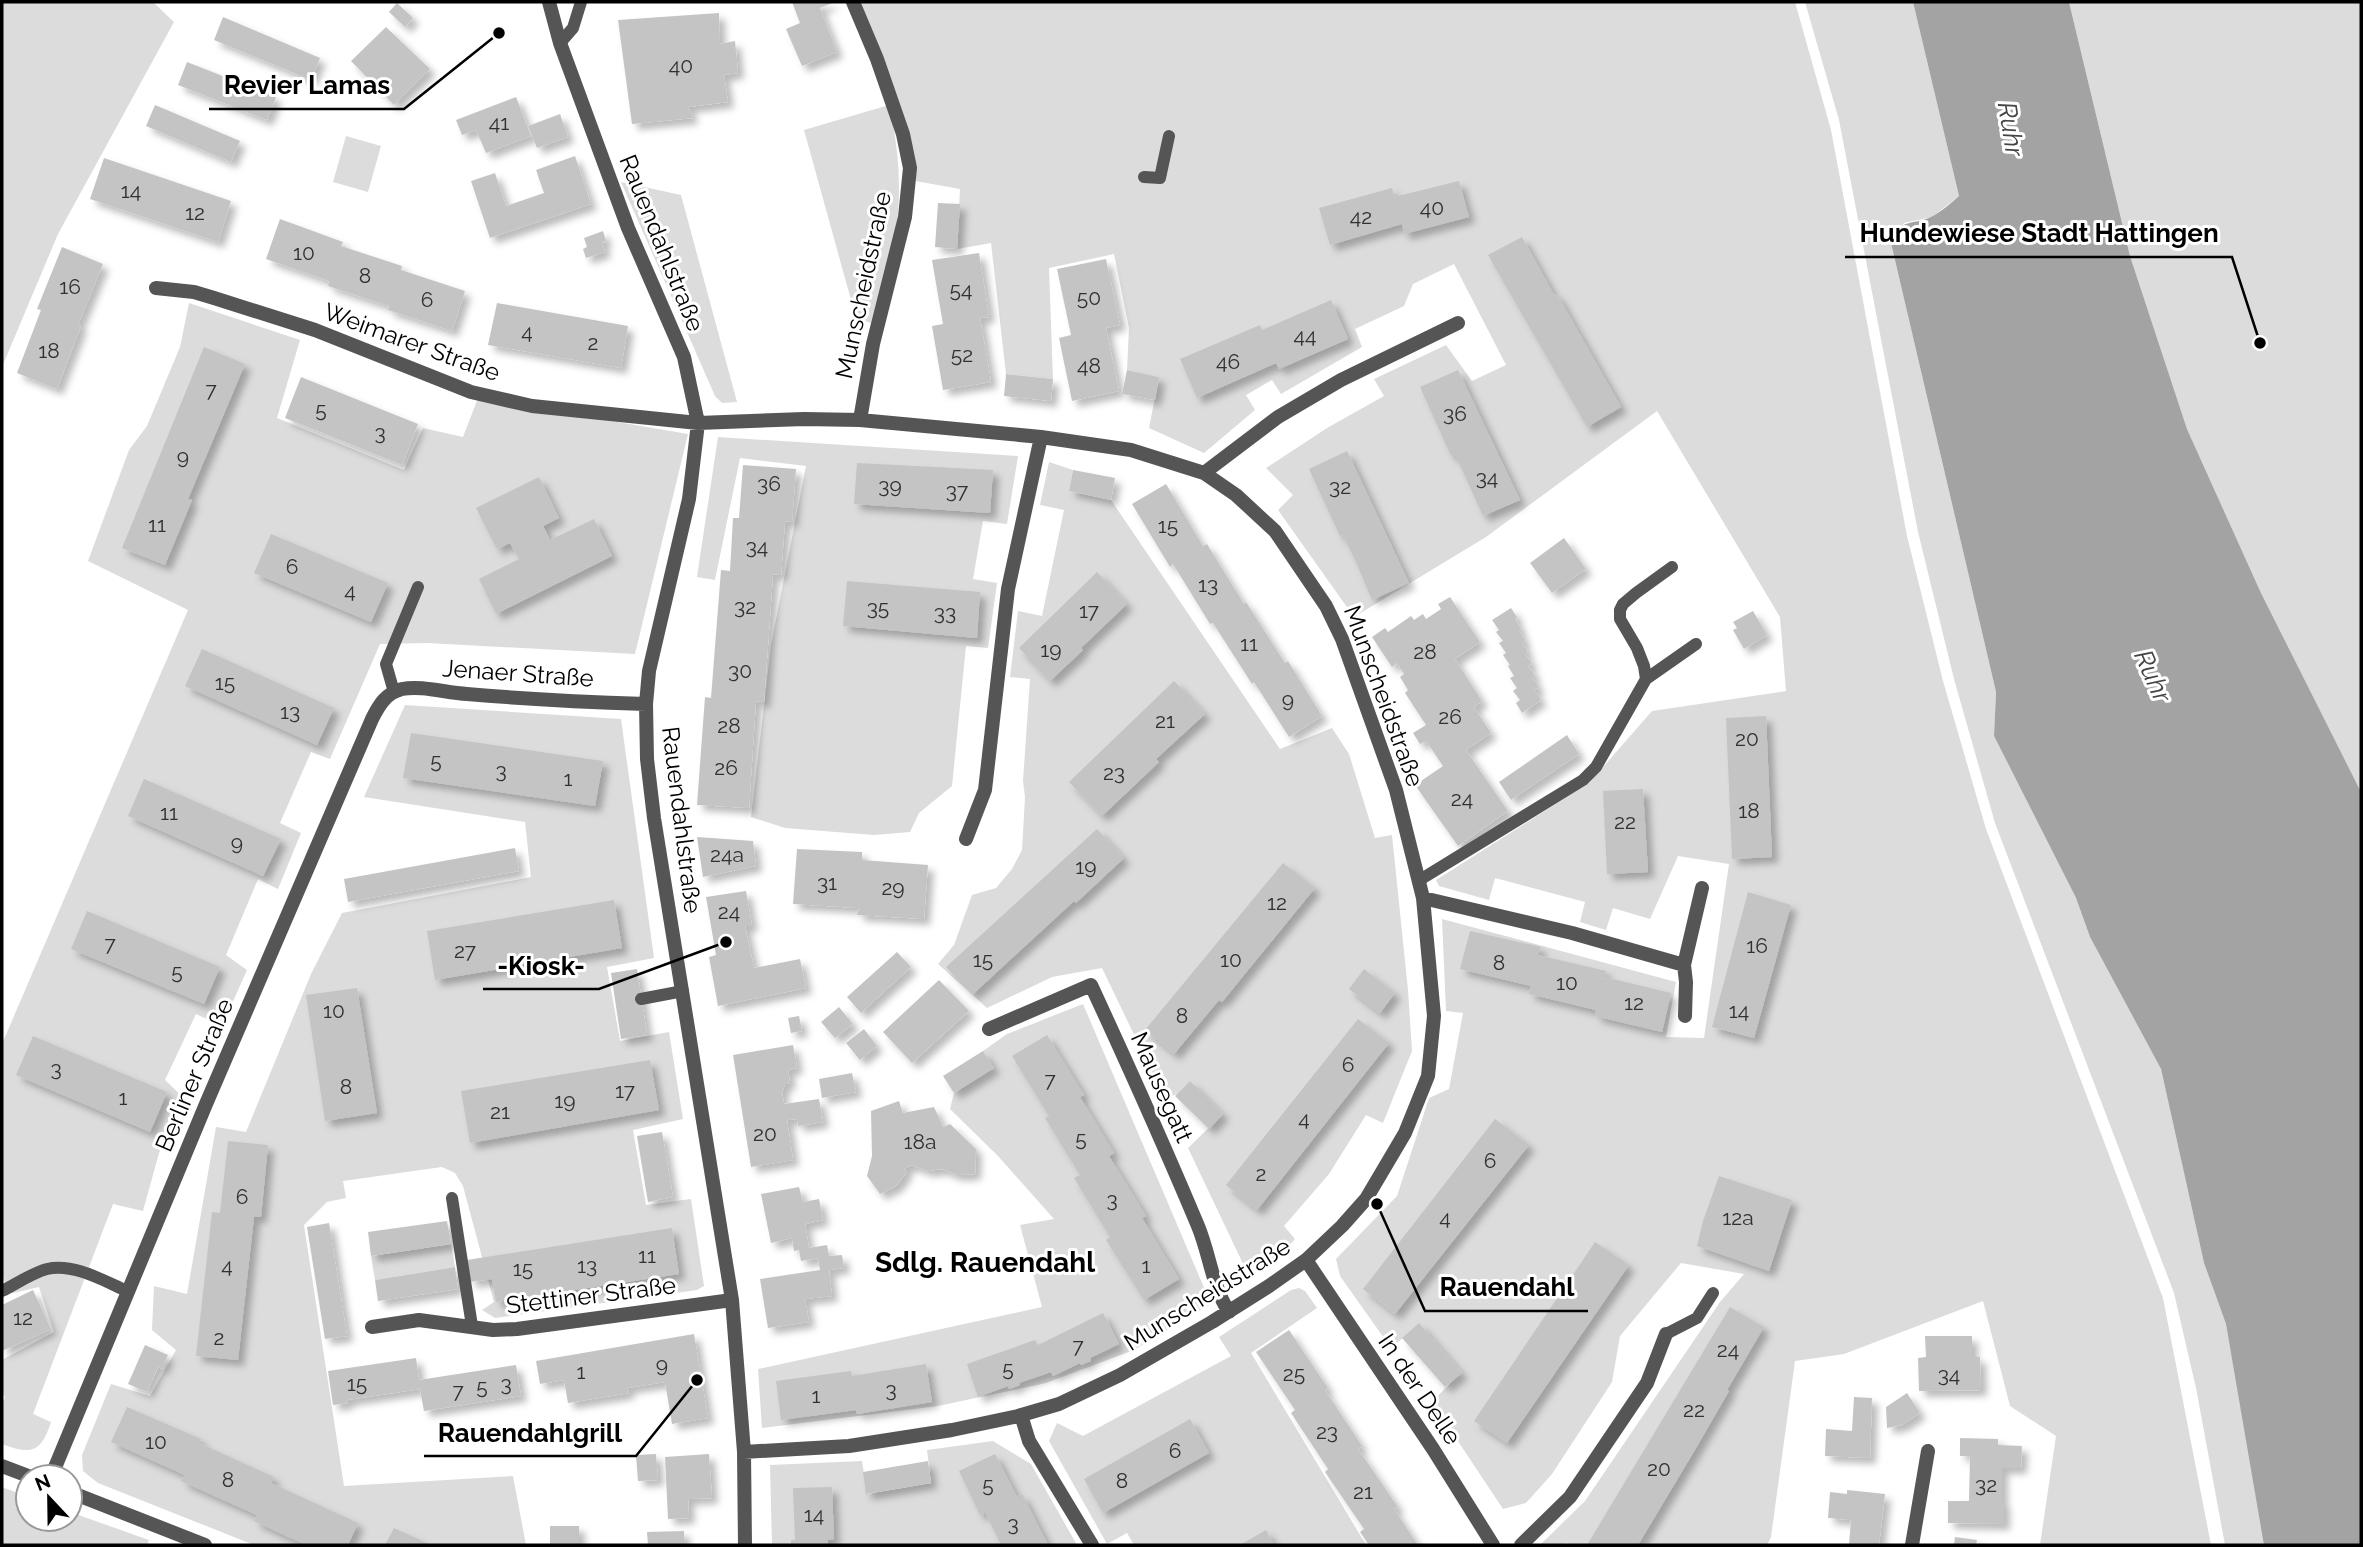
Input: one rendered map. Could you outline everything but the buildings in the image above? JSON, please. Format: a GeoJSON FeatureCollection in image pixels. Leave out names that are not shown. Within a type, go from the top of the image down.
{"type":"FeatureCollection","features":[{"type":"Feature","properties":{"kind":"street","name":"Rauendahlstraße"},"geometry":{"type":"LineString","coordinates":[[549,2],[560,43],[628,228],[684,357],[698,423],[689,499],[649,671],[646,704],[647,759],[651,800],[732,1300],[744,1452],[746,1545]]}},
{"type":"Feature","properties":{"kind":"street","name":"Munscheidstraße"},"geometry":{"type":"LineString","coordinates":[[853,2],[877,59],[903,134],[910,168],[905,217],[873,344],[860,421]]}},
{"type":"Feature","properties":{"kind":"street","name":"Weimarer Straße"},"geometry":{"type":"LineString","coordinates":[[156,288],[194,292],[316,330],[471,392],[532,406],[698,423]]}},
{"type":"Feature","properties":{"kind":"street"},"geometry":{"type":"LineString","coordinates":[[1204,473],[1290,410],[1341,380],[1458,323]]}},
{"type":"Feature","properties":{"kind":"street","name":"Munscheidstraße"},"geometry":{"type":"LineString","coordinates":[[698,423],[804,419],[860,421],[1041,437],[1131,450],[1204,473],[1237,495],[1267,522],[1280,538],[1326,606],[1342,639],[1396,790],[1423,898],[1434,1016],[1428,1076],[1405,1133],[1366,1199],[1342,1226],[1306,1259],[1229,1312],[1100,1385],[1059,1404],[1021,1415],[952,1430],[849,1446],[744,1452]]}},
{"type":"Feature","properties":{"kind":"street"},"geometry":{"type":"LineString","coordinates":[[966,839],[985,790],[1008,589],[1041,437]]}},
{"type":"Feature","properties":{"kind":"street","name":"Jenaer Straße"},"geometry":{"type":"LineString","coordinates":[[391,694],[417,688],[501,697],[646,704]]}},
{"type":"Feature","properties":{"kind":"street","name":"Berliner Straße"},"geometry":{"type":"LineString","coordinates":[[57,1463],[127,1290],[378,706],[391,694]]}},
{"type":"Feature","properties":{"kind":"street"},"geometry":{"type":"LineString","coordinates":[[1685,1016],[1684,965],[1702,888]]}},
{"type":"Feature","properties":{"kind":"street"},"geometry":{"type":"LineString","coordinates":[[1423,898],[1572,933],[1684,965]]}},
{"type":"Feature","properties":{"kind":"street","name":"Mausegatt"},"geometry":{"type":"LineString","coordinates":[[989,1029],[1091,985],[1171,1162],[1201,1235],[1218,1296],[1229,1312]]}},
{"type":"Feature","properties":{"kind":"street","name":"In der Delle"},"geometry":{"type":"LineString","coordinates":[[1306,1259],[1433,1449],[1493,1545]]}},
{"type":"Feature","properties":{"kind":"street","name":"Stettiner Straße"},"geometry":{"type":"LineString","coordinates":[[372,1327],[418,1320],[493,1330],[516,1329],[732,1300]]}},
{"type":"Feature","properties":{"kind":"street"},"geometry":{"type":"LineString","coordinates":[[1521,1545],[1570,1497],[1647,1383],[1666,1334]]}},
{"type":"Feature","properties":{"kind":"street"},"geometry":{"type":"LineString","coordinates":[[1021,1415],[1029,1441],[1092,1545]]}},
{"type":"Feature","properties":{"kind":"street"},"geometry":{"type":"LineString","coordinates":[[1912,1545],[1928,1451]]}},
{"type":"Feature","properties":{"kind":"street"},"geometry":{"type":"LineString","coordinates":[[84,1497],[205,1545]]}},
{"type":"Feature","properties":{"kind":"lane"},"geometry":{"type":"LineString","coordinates":[[560,43],[573,28],[581,2]]}},
{"type":"Feature","properties":{"kind":"lane"},"geometry":{"type":"LineString","coordinates":[[1144,177],[1160,178],[1169,136]]}},
{"type":"Feature","properties":{"kind":"lane"},"geometry":{"type":"LineString","coordinates":[[1646,679],[1637,648],[1620,619],[1620,610],[1636,593],[1672,567]]}},
{"type":"Feature","properties":{"kind":"lane"},"geometry":{"type":"LineString","coordinates":[[391,694],[386,664],[418,587]]}},
{"type":"Feature","properties":{"kind":"lane"},"geometry":{"type":"LineString","coordinates":[[1418,881],[1583,780],[1596,766],[1646,679],[1696,643]]}},
{"type":"Feature","properties":{"kind":"lane"},"geometry":{"type":"LineString","coordinates":[[641,999],[682,991]]}},
{"type":"Feature","properties":{"kind":"lane"},"geometry":{"type":"LineString","coordinates":[[452,1198],[472,1326]]}},
{"type":"Feature","properties":{"kind":"lane"},"geometry":{"type":"LineString","coordinates":[[2,1291],[46,1270],[62,1268],[127,1290]]}},
{"type":"Feature","properties":{"kind":"lane"},"geometry":{"type":"LineString","coordinates":[[1666,1334],[1697,1318],[1713,1293]]}},
{"type":"Feature","properties":{"kind":"shaded area"},"geometry":{"type":"Polygon","coordinates":[[[2,2],[153,2],[174,22],[58,234],[2,367],[2,2]]]}},
{"type":"Feature","properties":{"kind":"shaded area"},"geometry":{"type":"Polygon","coordinates":[[[853,2],[1795,2],[1831,130],[1907,536],[1943,681],[1986,829],[2163,1298],[2211,1545],[2040,1545],[2056,1436],[2010,1406],[1983,1301],[1844,1354],[1795,1361],[1771,1537],[1767,1545],[1540,1545],[1585,1501],[1720,1302],[1744,1274],[1681,1263],[1620,1336],[1612,1382],[1552,1474],[1526,1503],[1503,1509],[1432,1402],[1461,1372],[1419,1324],[1391,1348],[1340,1276],[1336,1259],[1397,1196],[1429,1098],[1449,1089],[1463,1013],[1446,1011],[1442,919],[1676,982],[1666,1037],[1704,1038],[1729,864],[1678,856],[1650,919],[1613,908],[1606,930],[1580,922],[1585,902],[1495,878],[1489,900],[1439,886],[1436,880],[1589,783],[1652,711],[1786,691],[1780,617],[1657,411],[1486,537],[1354,617],[1278,510],[1293,495],[1266,468],[1327,428],[1384,396],[1374,379],[1446,345],[1472,381],[1506,365],[1454,264],[1413,284],[1404,306],[1355,329],[1362,347],[1281,394],[1272,380],[1246,395],[1255,410],[1204,453],[1149,428],[1159,377],[1127,370],[1129,328],[1114,254],[1049,268],[1053,379],[1006,374],[991,243],[957,249],[960,189],[910,180],[904,135],[853,2]]]}},
{"type":"Feature","properties":{"kind":"shaded area"},"geometry":{"type":"Polygon","coordinates":[[[1805,2],[1913,2],[1959,196],[1932,217],[1904,223],[1891,243],[1996,692],[1994,736],[2076,898],[2090,937],[2161,1069],[2204,1263],[2226,1324],[2267,1545],[2225,1545],[2196,1388],[2174,1293],[1995,823],[1954,679],[1918,532],[1839,120],[1805,2]]]}},
{"type":"Feature","properties":{"kind":"shaded area"},"geometry":{"type":"Polygon","coordinates":[[[2069,2],[2361,2],[2361,792],[2261,593],[2187,429],[2130,256],[2069,2]]]}},
{"type":"Feature","properties":{"kind":"shaded area"},"geometry":{"type":"Polygon","coordinates":[[[889,105],[898,158],[898,213],[871,323],[856,318],[804,130],[889,105]]]}},
{"type":"Feature","properties":{"kind":"shaded area"},"geometry":{"type":"Polygon","coordinates":[[[346,136],[381,146],[368,192],[333,182],[346,136]]]}},
{"type":"Feature","properties":{"kind":"shaded area"},"geometry":{"type":"Polygon","coordinates":[[[621,182],[681,195],[737,402],[722,403],[715,396],[621,182]]]}},
{"type":"Feature","properties":{"kind":"shaded area"},"geometry":{"type":"Polygon","coordinates":[[[189,303],[300,340],[277,418],[404,470],[423,428],[463,437],[478,398],[688,434],[635,654],[427,643],[380,644],[330,759],[311,752],[280,823],[301,833],[278,889],[258,879],[226,955],[247,970],[222,1026],[196,1014],[165,1080],[186,1100],[159,1153],[143,1211],[113,1204],[33,1414],[51,1422],[39,1445],[34,1449],[20,1450],[2,1444],[2,1403],[5,1398],[2,1388],[2,1360],[54,1332],[39,1287],[9,1294],[2,1274],[2,1044],[188,610],[88,561],[129,450],[147,426],[180,347],[189,303]]]}},
{"type":"Feature","properties":{"kind":"shaded area"},"geometry":{"type":"Polygon","coordinates":[[[718,437],[1018,456],[1007,524],[983,521],[973,579],[997,583],[988,648],[966,646],[952,786],[919,813],[910,832],[874,835],[785,828],[751,817],[771,645],[806,466],[740,458],[715,580],[697,577],[718,437]]]}},
{"type":"Feature","properties":{"kind":"shaded area"},"geometry":{"type":"Polygon","coordinates":[[[1049,462],[1073,470],[1069,491],[1111,500],[1280,749],[1332,728],[1349,754],[1375,838],[1392,835],[1412,1051],[1383,1123],[1366,1115],[1329,1174],[1284,1226],[1295,1239],[1281,1255],[1246,1270],[1188,1148],[1223,1114],[1190,1082],[1177,1094],[1165,1099],[1102,968],[1052,977],[987,1008],[938,964],[954,945],[972,895],[996,888],[1012,869],[1022,850],[1025,797],[1023,781],[1030,679],[1010,677],[1018,611],[1042,616],[1064,510],[1040,505],[1049,462]]]}},
{"type":"Feature","properties":{"kind":"shaded area"},"geometry":{"type":"Polygon","coordinates":[[[405,705],[621,719],[654,958],[607,967],[620,1041],[669,1032],[683,1119],[633,1130],[646,1205],[691,1199],[704,1286],[697,1290],[495,1318],[482,1310],[494,1302],[463,1186],[455,1173],[442,1167],[343,1181],[346,1198],[327,1202],[304,1225],[344,1486],[513,1476],[526,1545],[254,1545],[98,1483],[84,1472],[82,1455],[111,1384],[150,1396],[176,1350],[152,1330],[154,1286],[187,1294],[216,1127],[246,1132],[311,974],[342,913],[531,877],[525,822],[364,797],[405,705]]]}},
{"type":"Feature","properties":{"kind":"shaded area"},"geometry":{"type":"Polygon","coordinates":[[[1083,1004],[1211,1304],[1134,1350],[1046,1383],[938,1406],[762,1428],[758,1369],[1042,1307],[1020,1225],[1054,1219],[998,1156],[950,1109],[954,1093],[993,1068],[983,1051],[1007,1034],[1083,1004]]]}},
{"type":"Feature","properties":{"kind":"shaded area"},"geometry":{"type":"Polygon","coordinates":[[[451,1244],[455,1267],[375,1280],[371,1256],[451,1244]]]}},
{"type":"Feature","properties":{"kind":"shaded area"},"geometry":{"type":"Polygon","coordinates":[[[1299,1288],[1305,1291],[1317,1308],[1251,1353],[1366,1545],[1134,1545],[1127,1533],[1107,1544],[1049,1441],[1057,1423],[1083,1436],[1231,1356],[1219,1337],[1291,1290],[1299,1288]]]}},
{"type":"Feature","properties":{"kind":"shaded area"},"geometry":{"type":"Polygon","coordinates":[[[993,1441],[1031,1464],[1077,1545],[772,1545],[770,1465],[862,1461],[867,1494],[931,1483],[927,1450],[993,1441]]]}},
{"type":"Feature","properties":{"kind":"shaded area"},"geometry":{"type":"Polygon","coordinates":[[[2,1487],[14,1492],[14,1533],[84,1533],[84,1517],[149,1540],[147,1545],[2,1545],[2,1487]]]}},
{"type":"Feature","properties":{"kind":"water","name":"Ruhr"},"geometry":{"type":"Polygon","coordinates":[[[1913,2],[2069,2],[2130,256],[2187,429],[2261,593],[2361,792],[2361,1545],[2264,1545],[2226,1324],[2204,1263],[2161,1069],[2090,937],[2076,898],[1994,736],[1996,692],[1891,243],[1902,226],[1931,217],[1959,196],[1913,2]]]}},
{"type":"Feature","properties":{"kind":"place","name":"Revier Lamas"},"geometry":{"type":"Point","coordinates":[499,33]}},
{"type":"Feature","properties":{"kind":"place","name":"Hundewiese Stadt Hattingen"},"geometry":{"type":"Point","coordinates":[2260,343]}},
{"type":"Feature","properties":{"kind":"place","name":"-Kiosk-"},"geometry":{"type":"Point","coordinates":[726,942]}},
{"type":"Feature","properties":{"kind":"place","name":"Rauendahl"},"geometry":{"type":"Point","coordinates":[1377,1204]}},
{"type":"Feature","properties":{"kind":"place","name":"Rauendahlgrill"},"geometry":{"type":"Point","coordinates":[697,1380]}},
{"type":"Feature","properties":{"kind":"district","name":"Sdlg. Rauendahl"},"geometry":{"type":"Point","coordinates":[985,1262]}}]}
